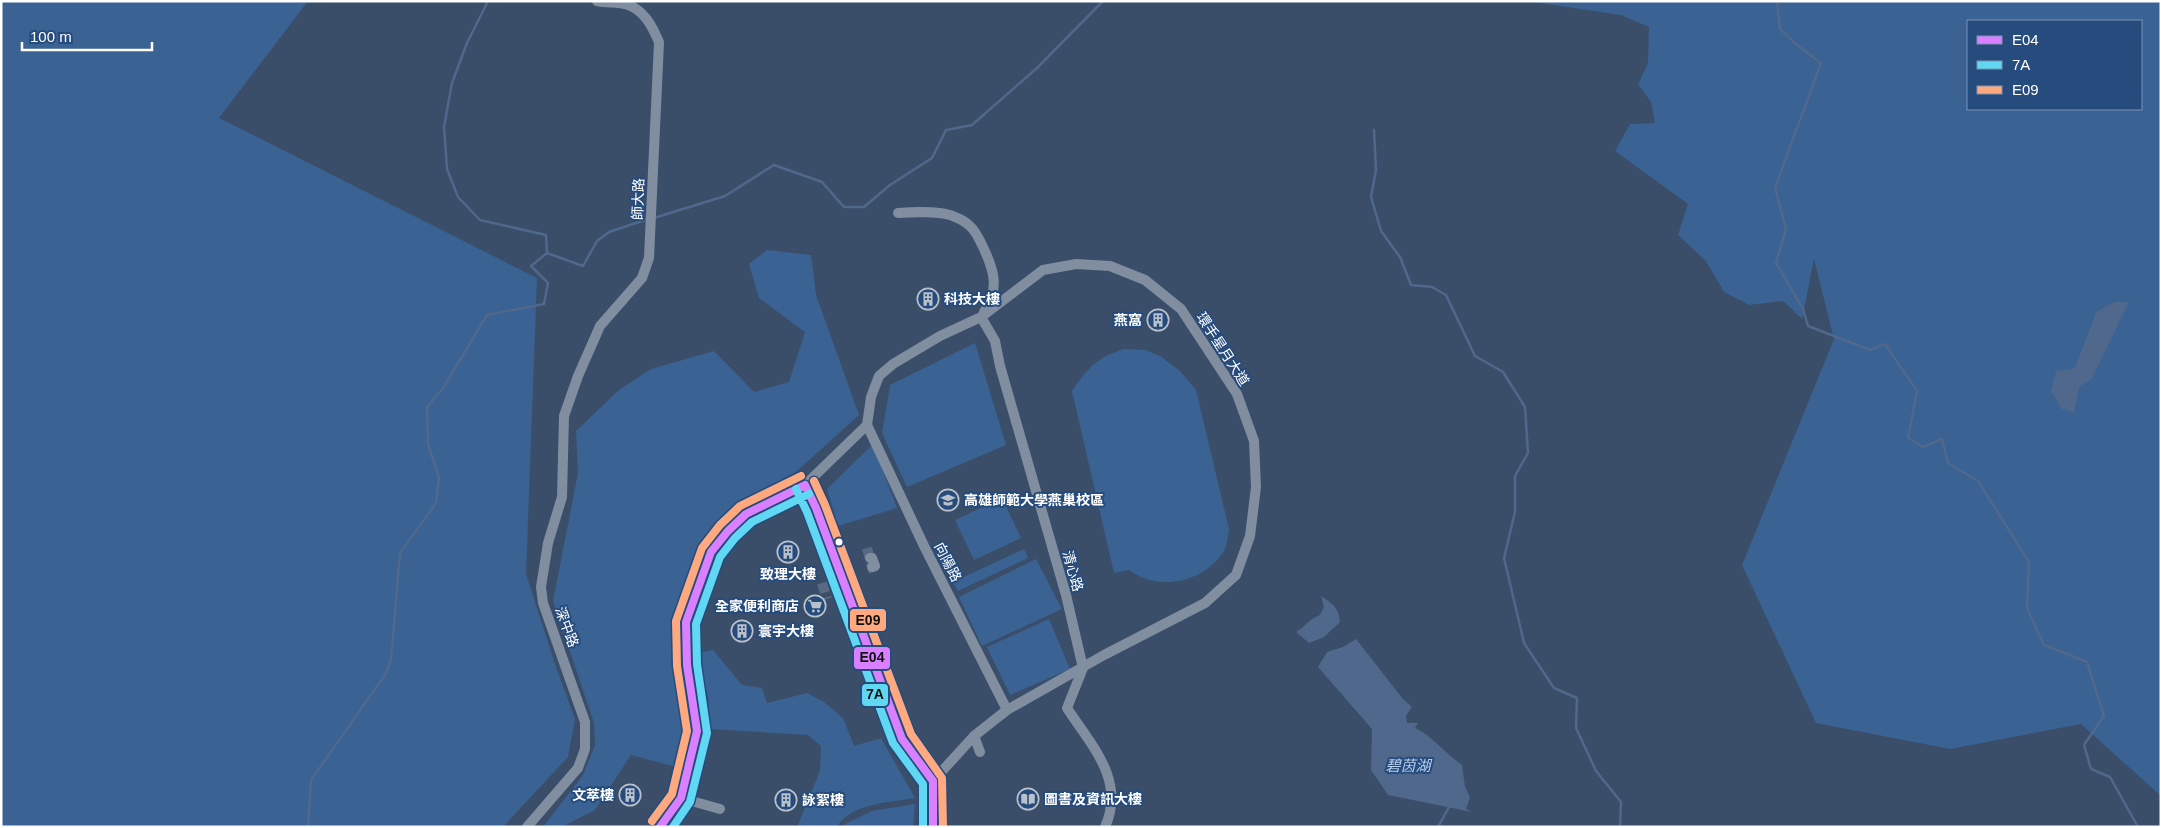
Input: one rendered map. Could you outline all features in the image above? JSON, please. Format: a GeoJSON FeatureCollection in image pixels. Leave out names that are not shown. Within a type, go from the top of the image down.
{"type":"FeatureCollection","features":[{"type":"Feature","properties":{"kind":"street","name":"師大路"},"geometry":{"type":"LineString","coordinates":[[564,416],[578,376],[600,326],[642,278],[650,258],[659,42],[654,29],[642,13],[626,4],[597,1]]}},
{"type":"Feature","properties":{"kind":"street"},"geometry":{"type":"LineString","coordinates":[[898,213],[954,216],[973,227],[993,269],[993,288],[989,304],[981,317]]}},
{"type":"Feature","properties":{"kind":"street","name":"環手星月大道"},"geometry":{"type":"LineString","coordinates":[[867,425],[871,397],[879,376],[893,364],[932,341],[981,317],[1043,270],[1076,264],[1110,266],[1145,280],[1181,309],[1237,394],[1254,441],[1256,487],[1250,536],[1236,575],[1204,603],[1007,710],[974,736],[933,781]]}},
{"type":"Feature","properties":{"kind":"street","name":"清心路"},"geometry":{"type":"LineString","coordinates":[[981,317],[995,341],[1000,366],[1066,596],[1083,668]]}},
{"type":"Feature","properties":{"kind":"street","name":"深中路"},"geometry":{"type":"LineString","coordinates":[[527,827],[578,768],[585,749],[585,722],[543,603],[540,588],[548,543],[562,497],[564,416]]}},
{"type":"Feature","properties":{"kind":"street"},"geometry":{"type":"LineString","coordinates":[[660,827],[681,798],[697,731],[687,665],[686,622],[711,552],[728,531],[746,514],[805,485],[867,425]]}},
{"type":"Feature","properties":{"kind":"street","name":"向陽路"},"geometry":{"type":"LineString","coordinates":[[867,425],[925,548],[1007,710]]}},
{"type":"Feature","properties":{"kind":"street"},"geometry":{"type":"LineString","coordinates":[[805,485],[816,508],[902,738],[933,781],[933,827]]}},
{"type":"Feature","properties":{"kind":"street"},"geometry":{"type":"LineString","coordinates":[[1083,668],[1067,708],[1103,760],[1111,783],[1110,815],[1105,827]]}},
{"type":"Feature","properties":{"kind":"street"},"geometry":{"type":"LineString","coordinates":[[974,736],[980,752]]}},
{"type":"Feature","properties":{"kind":"street"},"geometry":{"type":"LineString","coordinates":[[681,798],[694,799],[720,809]]}},
{"type":"Feature","properties":{"kind":"shaded area"},"geometry":{"type":"Polygon","coordinates":[[[1,1],[308,1],[219,118],[537,278],[526,574],[575,719],[568,757],[503,827],[1,827],[1,1]]]}},
{"type":"Feature","properties":{"kind":"shaded area"},"geometry":{"type":"Polygon","coordinates":[[[1527,1],[2161,1],[2161,796],[2081,724],[1950,749],[1816,723],[1742,565],[1834,339],[1814,259],[1802,319],[1783,301],[1749,305],[1724,292],[1706,261],[1678,235],[1688,204],[1615,151],[1630,124],[1655,123],[1651,102],[1638,84],[1648,63],[1649,27],[1621,15],[1527,1]]]}},
{"type":"Feature","properties":{"kind":"shaded area"},"geometry":{"type":"Polygon","coordinates":[[[767,250],[811,255],[816,295],[859,415],[797,471],[738,506],[698,549],[674,626],[685,731],[680,768],[631,755],[595,810],[562,827],[543,827],[583,775],[595,745],[594,723],[553,601],[578,473],[576,431],[619,390],[651,369],[714,351],[754,392],[789,382],[805,332],[759,298],[749,264],[767,250]]]}},
{"type":"Feature","properties":{"kind":"shaded area"},"geometry":{"type":"Polygon","coordinates":[[[975,343],[1006,445],[907,487],[882,433],[890,385],[975,343]]]}},
{"type":"Feature","properties":{"kind":"shaded area"},"geometry":{"type":"Polygon","coordinates":[[[1124,349],[1145,350],[1160,356],[1180,371],[1196,390],[1229,529],[1225,549],[1215,562],[1205,571],[1180,581],[1153,581],[1129,570],[1114,573],[1072,391],[1083,376],[1100,360],[1124,349]]]}},
{"type":"Feature","properties":{"kind":"shaded area"},"geometry":{"type":"Polygon","coordinates":[[[873,444],[897,508],[838,526],[827,489],[873,444]]]}},
{"type":"Feature","properties":{"kind":"shaded area"},"geometry":{"type":"Polygon","coordinates":[[[1002,498],[1021,538],[974,560],[955,520],[1002,498]]]}},
{"type":"Feature","properties":{"kind":"shaded area"},"geometry":{"type":"Polygon","coordinates":[[[1024,549],[1028,558],[958,591],[953,582],[1024,549]]]}},
{"type":"Feature","properties":{"kind":"shaded area"},"geometry":{"type":"Polygon","coordinates":[[[1036,559],[1062,609],[982,646],[959,597],[1036,559]]]}},
{"type":"Feature","properties":{"kind":"shaded area"},"geometry":{"type":"Polygon","coordinates":[[[1049,619],[1070,669],[1010,695],[987,647],[1049,619]]]}},
{"type":"Feature","properties":{"kind":"shaded area"},"geometry":{"type":"Polygon","coordinates":[[[713,650],[742,685],[762,688],[767,703],[807,693],[824,702],[843,718],[854,746],[881,738],[915,798],[872,805],[861,809],[843,819],[837,827],[797,827],[820,771],[821,746],[808,735],[710,729],[708,697],[698,653],[713,650]]]}},
{"type":"Feature","properties":{"kind":"shaded area"},"geometry":{"type":"Polygon","coordinates":[[[915,804],[913,827],[843,827],[845,824],[872,811],[915,804]]]}},
{"type":"Feature","properties":{"kind":"water"},"geometry":{"type":"Polygon","coordinates":[[[2115,302],[2129,302],[2091,380],[2079,387],[2074,412],[2062,409],[2051,391],[2056,371],[2075,368],[2096,312],[2115,302]]]}},
{"type":"Feature","properties":{"kind":"water"},"geometry":{"type":"Polygon","coordinates":[[[1321,596],[1335,607],[1340,622],[1324,637],[1309,643],[1296,632],[1313,618],[1320,615],[1324,607],[1321,596]]]}},
{"type":"Feature","properties":{"kind":"water","name":"碧茵湖"},"geometry":{"type":"Polygon","coordinates":[[[1356,639],[1403,699],[1412,707],[1406,716],[1407,723],[1418,723],[1415,728],[1428,736],[1462,765],[1465,787],[1470,797],[1466,809],[1472,812],[1388,795],[1371,770],[1372,729],[1318,667],[1327,652],[1343,647],[1356,639]]]}},
{"type":"Feature","properties":{"kind":"waterway"},"geometry":{"type":"LineString","coordinates":[[488,1],[467,43],[452,83],[444,127],[447,169],[458,197],[480,220],[546,235],[547,252]]}},
{"type":"Feature","properties":{"kind":"waterway"},"geometry":{"type":"LineString","coordinates":[[654,218],[725,196],[774,165],[822,182],[844,207],[864,207],[890,185],[932,158],[946,130],[972,125],[1037,68],[1103,1]]}},
{"type":"Feature","properties":{"kind":"waterway"},"geometry":{"type":"LineString","coordinates":[[1777,1],[1780,29],[1821,63],[1775,188],[1786,229],[1776,263],[1803,309],[1808,326],[1870,350],[1885,344],[1917,391],[1908,438],[1923,447],[1942,439],[1948,463],[1978,481],[2029,562],[2027,608],[2044,645],[2087,662],[2104,716],[2084,745],[2091,769],[2110,777],[2138,827]]}},
{"type":"Feature","properties":{"kind":"waterway"},"geometry":{"type":"LineString","coordinates":[[1374,130],[1376,170],[1371,197],[1381,231],[1400,257],[1411,285],[1432,287],[1446,295],[1475,356],[1503,372],[1525,407],[1528,453],[1515,476],[1515,512],[1504,558],[1524,643],[1554,688],[1577,698],[1576,728],[1596,771],[1621,802],[1620,827]]}},
{"type":"Feature","properties":{"kind":"waterway"},"geometry":{"type":"LineString","coordinates":[[308,827],[311,780],[385,675],[391,660],[400,553],[436,503],[439,478],[428,444],[427,407],[443,388],[487,315],[544,304],[548,283],[531,266],[547,253],[583,266],[597,241],[609,232],[648,219]]}},
{"type":"Feature","properties":{"kind":"waterway"},"geometry":{"type":"LineString","coordinates":[[1438,827],[1449,807]]}},
{"type":"Feature","properties":{"kind":"tunnel"},"geometry":{"type":"LineString","coordinates":[[867,548],[874,574]]}},
{"type":"Feature","properties":{"kind":"tunnel"},"geometry":{"type":"LineString","coordinates":[[822,583],[827,599]]}},
{"type":"Feature","properties":{"kind":"transit line","name":"E09"},"geometry":{"type":"LineString","coordinates":[[652,821],[672,794],[687,731],[677,666],[676,621],[702,548],[720,525],[740,506],[801,476]]}},
{"type":"Feature","properties":{"kind":"transit line","name":"E09"},"geometry":{"type":"LineString","coordinates":[[814,481],[825,505],[911,734],[942,778],[943,827]]}},
{"type":"Feature","properties":{"kind":"transit line","name":"E04"},"geometry":{"type":"LineString","coordinates":[[805,485],[816,508],[902,739],[933,781],[933,827]]}},
{"type":"Feature","properties":{"kind":"transit line","name":"E04"},"geometry":{"type":"LineString","coordinates":[[660,827],[681,798],[697,731],[687,665],[686,622],[711,552],[728,531],[746,514],[805,485]]}},
{"type":"Feature","properties":{"kind":"transit line","name":"7A"},"geometry":{"type":"LineString","coordinates":[[796,489],[807,512],[893,743],[923,784],[923,827]]}},
{"type":"Feature","properties":{"kind":"transit line","name":"7A"},"geometry":{"type":"LineString","coordinates":[[673,827],[690,802],[707,733],[697,664],[696,624],[720,557],[735,538],[752,522],[809,494]]}},
{"type":"Feature","properties":{"kind":"place","name":"科技大樓"},"geometry":{"type":"Point","coordinates":[928,299]}},
{"type":"Feature","properties":{"kind":"place","name":"燕窩"},"geometry":{"type":"Point","coordinates":[1158,320]}},
{"type":"Feature","properties":{"kind":"place","name":"高雄師範大學燕巢校區"},"geometry":{"type":"Point","coordinates":[948,500]}},
{"type":"Feature","properties":{"kind":"place","name":"致理大樓"},"geometry":{"type":"Point","coordinates":[788,552]}},
{"type":"Feature","properties":{"kind":"place","name":"全家便利商店"},"geometry":{"type":"Point","coordinates":[815,606]}},
{"type":"Feature","properties":{"kind":"place","name":"寰宇大樓"},"geometry":{"type":"Point","coordinates":[742,631]}},
{"type":"Feature","properties":{"kind":"place","name":"文萃樓"},"geometry":{"type":"Point","coordinates":[630,795]}},
{"type":"Feature","properties":{"kind":"place","name":"圖書及資訊大樓"},"geometry":{"type":"Point","coordinates":[1028,799]}},
{"type":"Feature","properties":{"kind":"place","name":"詠絮樓"},"geometry":{"type":"Point","coordinates":[786,800]}}]}
